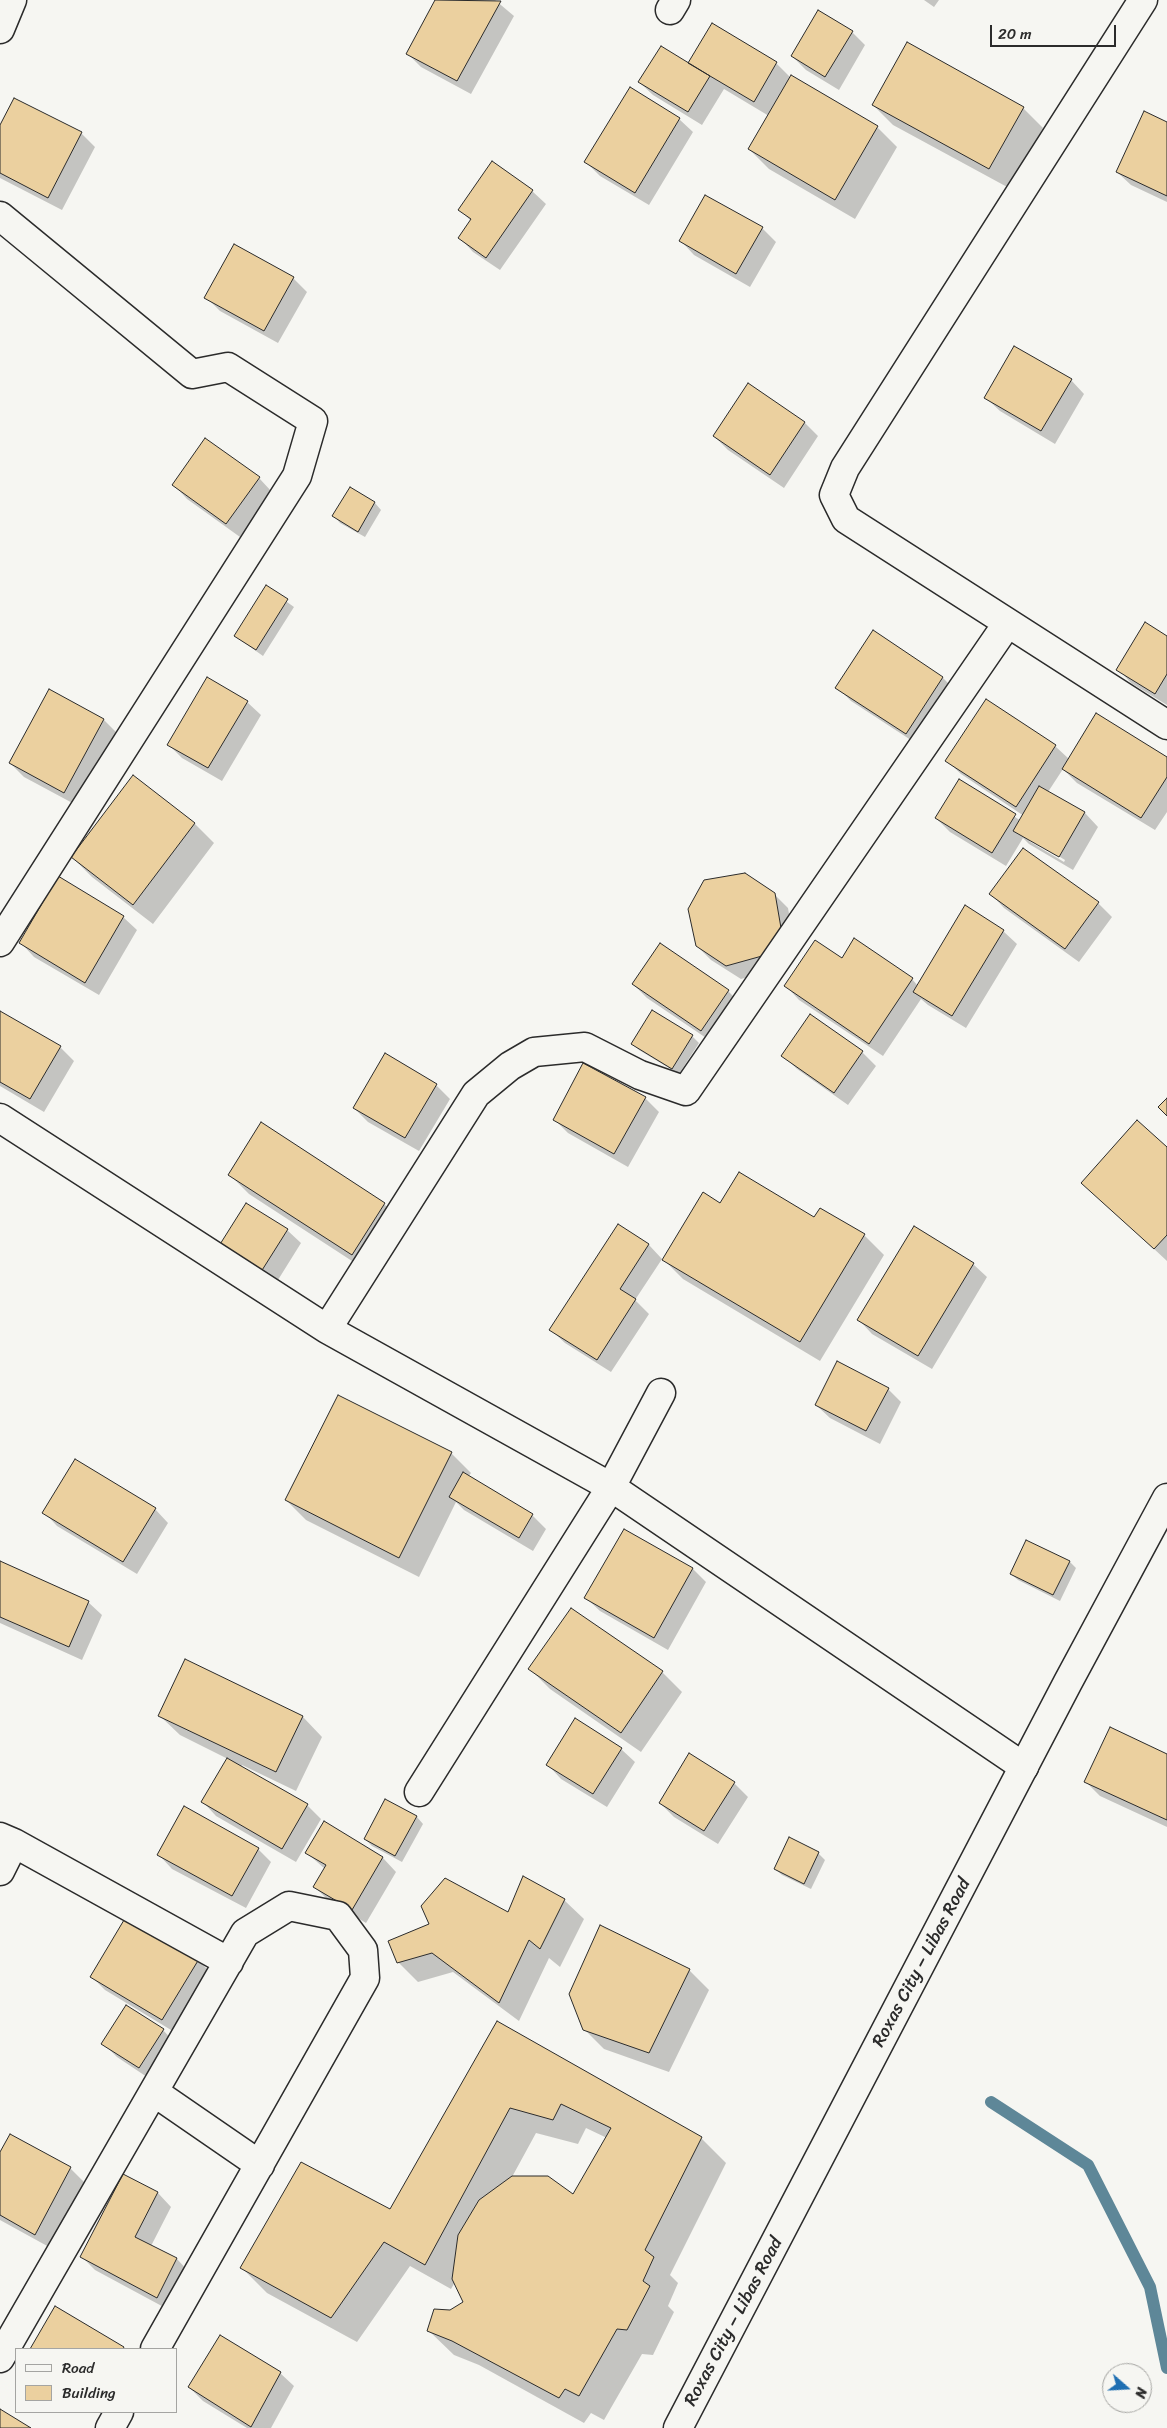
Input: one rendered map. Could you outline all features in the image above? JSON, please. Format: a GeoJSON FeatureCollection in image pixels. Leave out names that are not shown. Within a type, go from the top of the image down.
{"type":"FeatureCollection","features":[{"type":"Feature","properties":{"kind":"street"},"geometry":{"type":"LineString","coordinates":[[0,29],[12,0]]}},
{"type":"Feature","properties":{"kind":"street"},"geometry":{"type":"LineString","coordinates":[[1143,0],[845,468],[834,495],[846,519],[1167,725]]}},
{"type":"Feature","properties":{"kind":"street"},"geometry":{"type":"LineString","coordinates":[[0,216],[192,374],[228,367],[313,422],[298,476],[0,942]]}},
{"type":"Feature","properties":{"kind":"street"},"geometry":{"type":"LineString","coordinates":[[327,1329],[476,1094],[510,1066],[534,1052],[585,1047],[640,1075],[686,1091],[1007,624]]}},
{"type":"Feature","properties":{"kind":"street"},"geometry":{"type":"LineString","coordinates":[[0,1118],[327,1329],[611,1487],[1024,1767]]}},
{"type":"Feature","properties":{"kind":"street"},"geometry":{"type":"LineString","coordinates":[[419,1792],[611,1487],[661,1393]]}},
{"type":"Feature","properties":{"kind":"street","name":"Roxas City – Libas Road"},"geometry":{"type":"LineString","coordinates":[[678,2428],[1167,1498]]}},
{"type":"Feature","properties":{"kind":"street"},"geometry":{"type":"LineString","coordinates":[[0,1871],[7,1840],[229,1962]]}},
{"type":"Feature","properties":{"kind":"street"},"geometry":{"type":"LineString","coordinates":[[0,2358],[245,1933],[289,1906],[338,1916],[363,1950],[365,1978],[156,2348]]}},
{"type":"Feature","properties":{"kind":"street"},"geometry":{"type":"LineString","coordinates":[[154,2092],[260,2165]]}},
{"type":"Feature","properties":{"kind":"street"},"geometry":{"type":"LineString","coordinates":[[110,2428],[118,2413]]}},
{"type":"Feature","properties":{"kind":"building"},"geometry":{"type":"Polygon","coordinates":[[[435,0],[501,1],[457,81],[406,54],[435,0]]]}},
{"type":"Feature","properties":{"kind":"building"},"geometry":{"type":"Polygon","coordinates":[[[818,10],[853,31],[825,77],[791,56],[818,10]]]}},
{"type":"Feature","properties":{"kind":"building"},"geometry":{"type":"Polygon","coordinates":[[[712,23],[777,62],[754,102],[688,63],[712,23]]]}},
{"type":"Feature","properties":{"kind":"building"},"geometry":{"type":"Polygon","coordinates":[[[907,42],[1024,107],[989,169],[872,105],[907,42]]]}},
{"type":"Feature","properties":{"kind":"building"},"geometry":{"type":"Polygon","coordinates":[[[661,46],[710,76],[688,112],[638,82],[661,46]]]}},
{"type":"Feature","properties":{"kind":"building"},"geometry":{"type":"Polygon","coordinates":[[[791,75],[878,126],[835,200],[748,149],[791,75]]]}},
{"type":"Feature","properties":{"kind":"building"},"geometry":{"type":"Polygon","coordinates":[[[630,87],[680,118],[635,193],[584,162],[630,87]]]}},
{"type":"Feature","properties":{"kind":"building"},"geometry":{"type":"Polygon","coordinates":[[[14,98],[82,132],[48,198],[0,173],[0,125],[14,98]]]}},
{"type":"Feature","properties":{"kind":"building"},"geometry":{"type":"Polygon","coordinates":[[[1144,111],[1167,122],[1167,196],[1116,172],[1144,111]]]}},
{"type":"Feature","properties":{"kind":"building"},"geometry":{"type":"Polygon","coordinates":[[[492,161],[533,190],[486,258],[458,238],[471,219],[458,210],[492,161]]]}},
{"type":"Feature","properties":{"kind":"building"},"geometry":{"type":"Polygon","coordinates":[[[705,195],[763,227],[736,274],[679,241],[705,195]]]}},
{"type":"Feature","properties":{"kind":"building"},"geometry":{"type":"Polygon","coordinates":[[[234,244],[294,277],[264,331],[204,298],[234,244]]]}},
{"type":"Feature","properties":{"kind":"building"},"geometry":{"type":"Polygon","coordinates":[[[1014,346],[1072,379],[1041,431],[984,398],[1014,346]]]}},
{"type":"Feature","properties":{"kind":"building"},"geometry":{"type":"Polygon","coordinates":[[[748,383],[805,422],[770,475],[713,436],[748,383]]]}},
{"type":"Feature","properties":{"kind":"building"},"geometry":{"type":"Polygon","coordinates":[[[205,438],[260,477],[226,524],[172,485],[205,438]]]}},
{"type":"Feature","properties":{"kind":"building"},"geometry":{"type":"Polygon","coordinates":[[[350,487],[375,502],[358,532],[332,516],[350,487]]]}},
{"type":"Feature","properties":{"kind":"building"},"geometry":{"type":"Polygon","coordinates":[[[266,585],[288,599],[256,650],[234,636],[266,585]]]}},
{"type":"Feature","properties":{"kind":"building"},"geometry":{"type":"Polygon","coordinates":[[[1145,622],[1167,636],[1167,674],[1155,694],[1116,670],[1145,622]]]}},
{"type":"Feature","properties":{"kind":"building"},"geometry":{"type":"Polygon","coordinates":[[[873,630],[943,677],[906,734],[835,688],[873,630]]]}},
{"type":"Feature","properties":{"kind":"building"},"geometry":{"type":"Polygon","coordinates":[[[207,677],[248,701],[208,768],[167,745],[207,677]]]}},
{"type":"Feature","properties":{"kind":"building"},"geometry":{"type":"Polygon","coordinates":[[[49,689],[104,719],[64,793],[9,763],[49,689]]]}},
{"type":"Feature","properties":{"kind":"building"},"geometry":{"type":"Polygon","coordinates":[[[986,699],[1056,745],[1016,807],[945,761],[986,699]]]}},
{"type":"Feature","properties":{"kind":"building"},"geometry":{"type":"Polygon","coordinates":[[[1096,713],[1167,757],[1167,777],[1141,818],[1062,769],[1096,713]]]}},
{"type":"Feature","properties":{"kind":"building"},"geometry":{"type":"Polygon","coordinates":[[[133,775],[195,823],[133,905],[71,857],[133,775]]]}},
{"type":"Feature","properties":{"kind":"building"},"geometry":{"type":"Polygon","coordinates":[[[959,779],[1016,814],[992,853],[935,818],[959,779]]]}},
{"type":"Feature","properties":{"kind":"building"},"geometry":{"type":"Polygon","coordinates":[[[1039,786],[1085,812],[1059,857],[1013,831],[1039,786]]]}},
{"type":"Feature","properties":{"kind":"building"},"geometry":{"type":"Polygon","coordinates":[[[1023,848],[1099,902],[1065,949],[989,894],[1023,848]]]}},
{"type":"Feature","properties":{"kind":"building"},"geometry":{"type":"Polygon","coordinates":[[[745,873],[775,893],[781,928],[762,956],[726,966],[696,946],[688,909],[704,880],[745,873]]]}},
{"type":"Feature","properties":{"kind":"building"},"geometry":{"type":"Polygon","coordinates":[[[58,876],[124,916],[85,983],[19,943],[58,876]]]}},
{"type":"Feature","properties":{"kind":"building"},"geometry":{"type":"Polygon","coordinates":[[[965,905],[1004,930],[952,1016],[913,992],[965,905]]]}},
{"type":"Feature","properties":{"kind":"building"},"geometry":{"type":"Polygon","coordinates":[[[854,938],[913,978],[869,1044],[784,986],[815,940],[842,958],[854,938]]]}},
{"type":"Feature","properties":{"kind":"building"},"geometry":{"type":"Polygon","coordinates":[[[660,943],[729,990],[701,1031],[632,984],[660,943]]]}},
{"type":"Feature","properties":{"kind":"building"},"geometry":{"type":"Polygon","coordinates":[[[652,1010],[693,1035],[672,1069],[631,1044],[652,1010]]]}},
{"type":"Feature","properties":{"kind":"building"},"geometry":{"type":"Polygon","coordinates":[[[0,1011],[61,1046],[30,1099],[0,1082],[0,1011]]]}},
{"type":"Feature","properties":{"kind":"building"},"geometry":{"type":"Polygon","coordinates":[[[810,1014],[863,1051],[834,1093],[781,1056],[810,1014]]]}},
{"type":"Feature","properties":{"kind":"building"},"geometry":{"type":"Polygon","coordinates":[[[385,1053],[437,1084],[405,1138],[353,1108],[385,1053]]]}},
{"type":"Feature","properties":{"kind":"building"},"geometry":{"type":"Polygon","coordinates":[[[583,1063],[646,1097],[614,1154],[553,1120],[583,1063]]]}},
{"type":"Feature","properties":{"kind":"building"},"geometry":{"type":"Polygon","coordinates":[[[1167,1098],[1167,1116],[1158,1107],[1167,1098]]]}},
{"type":"Feature","properties":{"kind":"building"},"geometry":{"type":"Polygon","coordinates":[[[1137,1120],[1167,1147],[1167,1235],[1154,1249],[1081,1183],[1137,1120]]]}},
{"type":"Feature","properties":{"kind":"building"},"geometry":{"type":"Polygon","coordinates":[[[261,1122],[385,1203],[352,1255],[228,1175],[261,1122]]]}},
{"type":"Feature","properties":{"kind":"building"},"geometry":{"type":"Polygon","coordinates":[[[739,1172],[814,1217],[820,1208],[865,1234],[800,1342],[662,1260],[703,1192],[720,1203],[739,1172]]]}},
{"type":"Feature","properties":{"kind":"building"},"geometry":{"type":"Polygon","coordinates":[[[246,1203],[288,1229],[259,1275],[217,1249],[246,1203]]]}},
{"type":"Feature","properties":{"kind":"building"},"geometry":{"type":"Polygon","coordinates":[[[618,1224],[649,1244],[620,1289],[636,1299],[597,1360],[549,1330],[618,1224]]]}},
{"type":"Feature","properties":{"kind":"building"},"geometry":{"type":"Polygon","coordinates":[[[914,1226],[974,1263],[918,1356],[857,1320],[914,1226]]]}},
{"type":"Feature","properties":{"kind":"building"},"geometry":{"type":"Polygon","coordinates":[[[837,1361],[889,1388],[866,1431],[815,1405],[837,1361]]]}},
{"type":"Feature","properties":{"kind":"building"},"geometry":{"type":"Polygon","coordinates":[[[338,1395],[452,1452],[399,1558],[285,1500],[338,1395]]]}},
{"type":"Feature","properties":{"kind":"building"},"geometry":{"type":"Polygon","coordinates":[[[75,1459],[156,1508],[123,1562],[42,1513],[75,1459]]]}},
{"type":"Feature","properties":{"kind":"building"},"geometry":{"type":"Polygon","coordinates":[[[463,1472],[533,1514],[519,1538],[449,1497],[463,1472]]]}},
{"type":"Feature","properties":{"kind":"building"},"geometry":{"type":"Polygon","coordinates":[[[624,1529],[693,1568],[654,1638],[584,1598],[624,1529]]]}},
{"type":"Feature","properties":{"kind":"building"},"geometry":{"type":"Polygon","coordinates":[[[1026,1540],[1070,1561],[1053,1595],[1010,1574],[1026,1540]]]}},
{"type":"Feature","properties":{"kind":"building"},"geometry":{"type":"Polygon","coordinates":[[[0,1561],[89,1601],[69,1647],[0,1617],[0,1561]]]}},
{"type":"Feature","properties":{"kind":"building"},"geometry":{"type":"Polygon","coordinates":[[[571,1608],[663,1671],[621,1733],[528,1669],[571,1608]]]}},
{"type":"Feature","properties":{"kind":"building"},"geometry":{"type":"Polygon","coordinates":[[[185,1659],[303,1716],[276,1772],[158,1716],[185,1659]]]}},
{"type":"Feature","properties":{"kind":"building"},"geometry":{"type":"Polygon","coordinates":[[[575,1718],[622,1748],[593,1794],[546,1765],[575,1718]]]}},
{"type":"Feature","properties":{"kind":"building"},"geometry":{"type":"Polygon","coordinates":[[[1110,1727],[1167,1754],[1167,1820],[1084,1782],[1110,1727]]]}},
{"type":"Feature","properties":{"kind":"building"},"geometry":{"type":"Polygon","coordinates":[[[689,1753],[735,1782],[704,1831],[659,1803],[689,1753]]]}},
{"type":"Feature","properties":{"kind":"building"},"geometry":{"type":"Polygon","coordinates":[[[227,1758],[308,1804],[282,1849],[201,1802],[227,1758]]]}},
{"type":"Feature","properties":{"kind":"building"},"geometry":{"type":"Polygon","coordinates":[[[385,1799],[417,1816],[395,1856],[364,1839],[385,1799]]]}},
{"type":"Feature","properties":{"kind":"building"},"geometry":{"type":"Polygon","coordinates":[[[184,1806],[259,1848],[232,1896],[157,1855],[184,1806]]]}},
{"type":"Feature","properties":{"kind":"building"},"geometry":{"type":"Polygon","coordinates":[[[324,1821],[383,1857],[352,1910],[313,1887],[326,1865],[305,1853],[324,1821]]]}},
{"type":"Feature","properties":{"kind":"building"},"geometry":{"type":"Polygon","coordinates":[[[789,1837],[819,1852],[804,1884],[774,1869],[789,1837]]]}},
{"type":"Feature","properties":{"kind":"building"},"geometry":{"type":"Polygon","coordinates":[[[523,1876],[565,1899],[540,1949],[529,1940],[499,2003],[432,1953],[397,1963],[388,1941],[429,1924],[421,1906],[445,1878],[508,1912],[523,1876]]]}},
{"type":"Feature","properties":{"kind":"building"},"geometry":{"type":"Polygon","coordinates":[[[127,1915],[199,1959],[162,2020],[90,1977],[127,1915]]]}},
{"type":"Feature","properties":{"kind":"building"},"geometry":{"type":"Polygon","coordinates":[[[600,1925],[690,1969],[649,2053],[583,2030],[569,1994],[600,1925]]]}},
{"type":"Feature","properties":{"kind":"building"},"geometry":{"type":"Polygon","coordinates":[[[126,2005],[164,2029],[139,2068],[101,2044],[126,2005]]]}},
{"type":"Feature","properties":{"kind":"building"},"geometry":{"type":"Polygon","coordinates":[[[497,2021],[702,2137],[645,2250],[654,2257],[643,2281],[650,2286],[627,2330],[617,2329],[579,2396],[565,2389],[559,2398],[452,2341],[427,2331],[434,2309],[450,2310],[463,2302],[452,2279],[458,2235],[479,2200],[512,2176],[548,2176],[573,2194],[611,2128],[561,2104],[553,2120],[510,2108],[425,2265],[384,2242],[331,2318],[240,2268],[301,2162],[390,2209],[497,2021]]]}},
{"type":"Feature","properties":{"kind":"building"},"geometry":{"type":"Polygon","coordinates":[[[10,2134],[71,2167],[35,2235],[0,2215],[0,2152],[10,2134]]]}},
{"type":"Feature","properties":{"kind":"building"},"geometry":{"type":"Polygon","coordinates":[[[123,2174],[158,2192],[135,2237],[177,2258],[157,2298],[80,2257],[123,2174]]]}},
{"type":"Feature","properties":{"kind":"building"},"geometry":{"type":"Polygon","coordinates":[[[55,2306],[124,2347],[124,2348],[31,2348],[55,2306]]]}},
{"type":"Feature","properties":{"kind":"building"},"geometry":{"type":"Polygon","coordinates":[[[220,2335],[281,2372],[251,2427],[188,2387],[220,2335]]]}},
{"type":"Feature","properties":{"kind":"building"},"geometry":{"type":"Polygon","coordinates":[[[0,2409],[31,2428],[0,2428],[0,2409]]]}},
{"type":"Feature","properties":{"kind":"waterway"},"geometry":{"type":"LineString","coordinates":[[991,2102],[1088,2165],[1150,2287],[1167,2368]]}}]}
